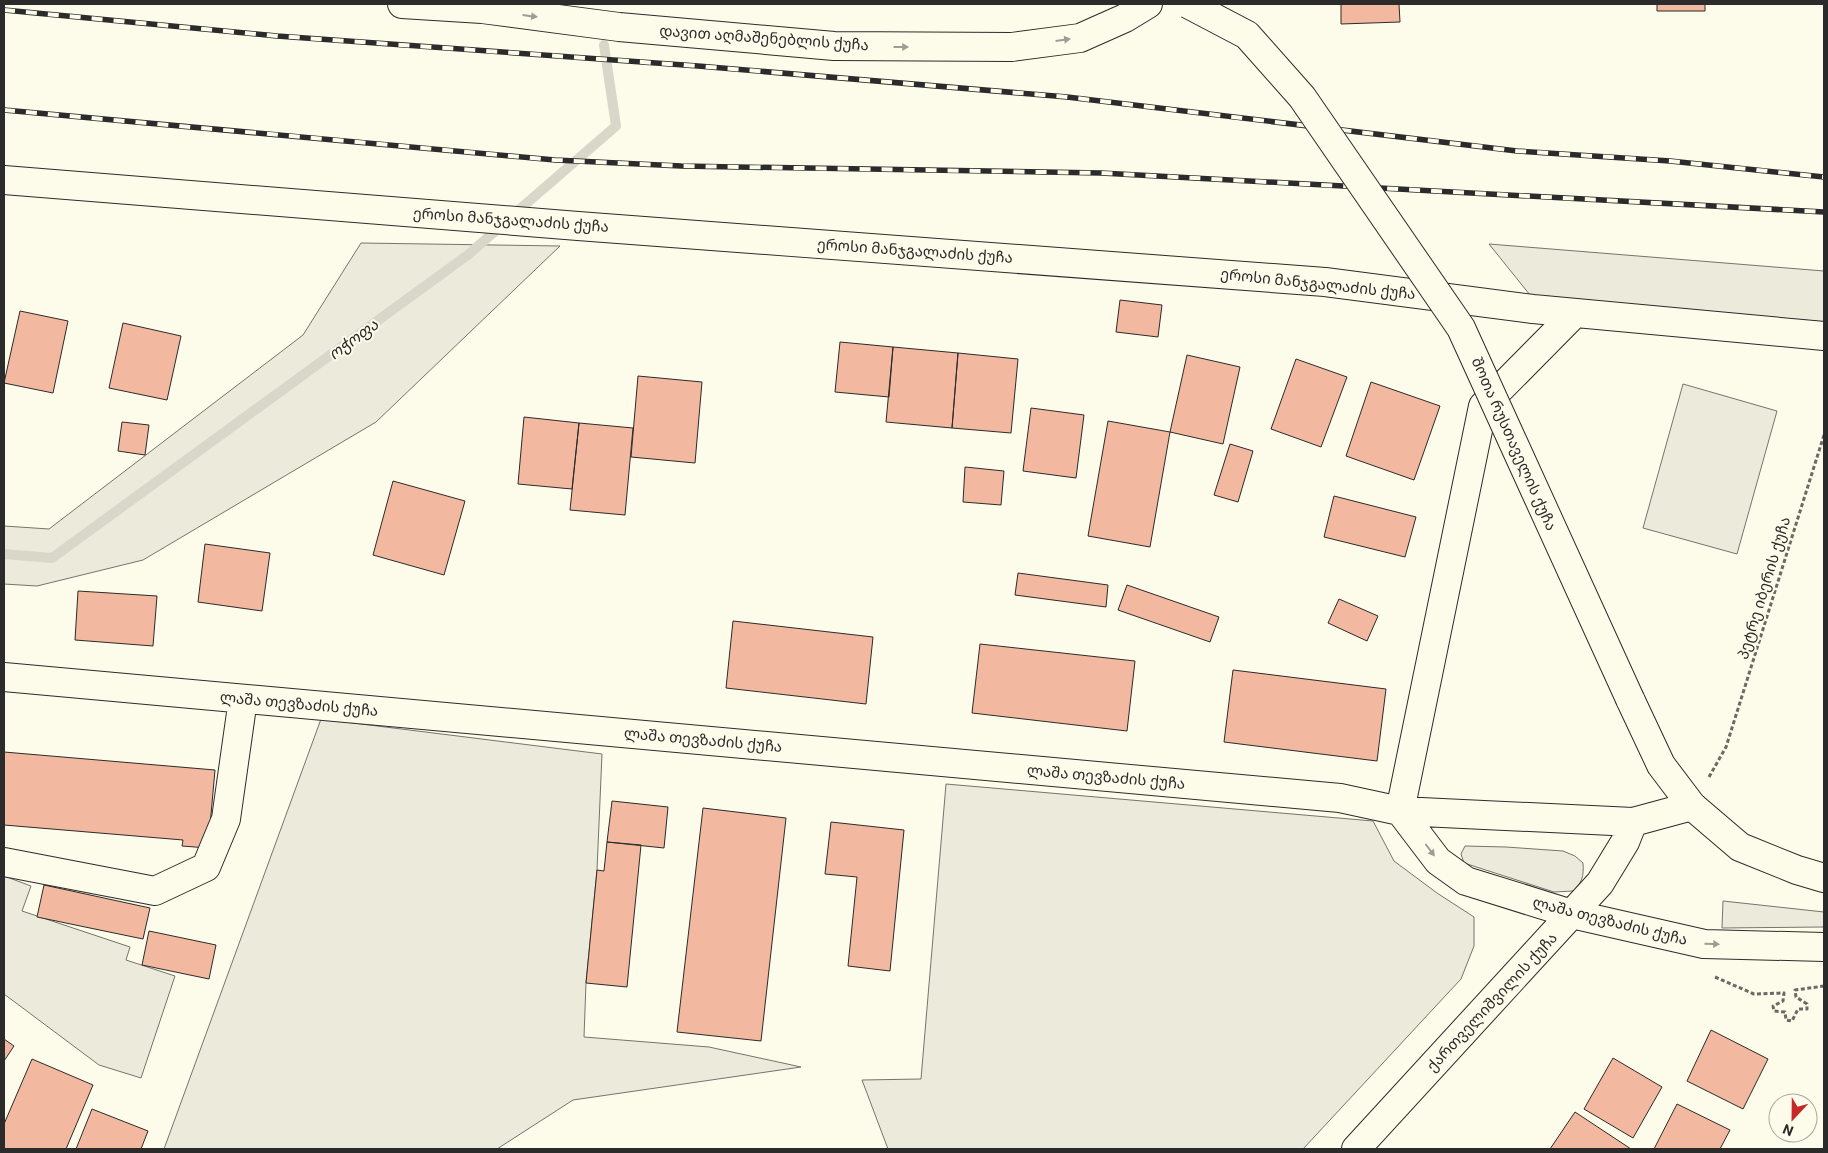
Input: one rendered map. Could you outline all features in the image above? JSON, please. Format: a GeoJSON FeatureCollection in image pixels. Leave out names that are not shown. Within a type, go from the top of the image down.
{"type":"FeatureCollection","features":[{"type":"Feature","properties":{"kind":"street","name":"დავით აღმაშენებლის ქუჩა"},"geometry":{"type":"LineString","coordinates":[[402,4],[488,7],[619,27],[834,46],[1012,47],[1080,38],[1125,18],[1148,4]]}},
{"type":"Feature","properties":{"kind":"street","name":"შოთა რუსთაველის ქუჩა"},"geometry":{"type":"LineString","coordinates":[[1188,4],[1247,35],[1302,96],[1461,328],[1661,765],[1692,806],[1740,847],[1797,870],[1824,878]]}},
{"type":"Feature","properties":{"kind":"street","name":"ეროსი მანჯგალაძის ქუჩა"},"geometry":{"type":"LineString","coordinates":[[4,180],[578,226],[1325,282],[1523,308],[1824,336]]}},
{"type":"Feature","properties":{"kind":"street"},"geometry":{"type":"LineString","coordinates":[[1400,811],[1483,406],[1575,313]]}},
{"type":"Feature","properties":{"kind":"street","name":"ლაშა თევზაძის ქუჩა"},"geometry":{"type":"LineString","coordinates":[[4,677],[1330,797],[1400,811],[1633,822],[1692,806]]}},
{"type":"Feature","properties":{"kind":"street"},"geometry":{"type":"LineString","coordinates":[[4,862],[155,891],[206,867],[226,819],[243,699]]}},
{"type":"Feature","properties":{"kind":"street","name":"ლაშა თევზაძის ქუჩა"},"geometry":{"type":"LineString","coordinates":[[1400,811],[1438,861],[1466,881],[1572,914],[1704,944],[1824,947]]}},
{"type":"Feature","properties":{"kind":"street","name":"ქართველიშვილის ქუჩა"},"geometry":{"type":"LineString","coordinates":[[1356,1149],[1600,883],[1625,842],[1633,822]]}},
{"type":"Feature","properties":{"kind":"path","name":"პეტრე იბერის ქუჩა"},"geometry":{"type":"LineString","coordinates":[[1726,747],[1824,435]]}},
{"type":"Feature","properties":{"kind":"path"},"geometry":{"type":"LineString","coordinates":[[1704,944],[1707,974],[1754,994],[1784,993],[1783,1001],[1773,1006],[1774,1011],[1785,1012],[1786,1020],[1792,1021],[1798,1009],[1807,1009],[1806,1004],[1796,997],[1796,990],[1824,986]]}},
{"type":"Feature","properties":{"kind":"shaded area"},"geometry":{"type":"Polygon","coordinates":[[[361,243],[560,246],[376,422],[143,560],[37,586],[4,584],[4,526],[49,529],[303,335],[361,243]]]}},
{"type":"Feature","properties":{"kind":"shaded area"},"geometry":{"type":"Polygon","coordinates":[[[1489,244],[1824,271],[1824,322],[1530,295],[1489,244]]]}},
{"type":"Feature","properties":{"kind":"shaded area"},"geometry":{"type":"Polygon","coordinates":[[[1683,384],[1777,411],[1737,554],[1643,528],[1683,384]]]}},
{"type":"Feature","properties":{"kind":"shaded area"},"geometry":{"type":"Polygon","coordinates":[[[321,719],[602,754],[597,870],[586,983],[584,1037],[709,1047],[801,1067],[573,1100],[497,1149],[164,1149],[321,719]]]}},
{"type":"Feature","properties":{"kind":"shaded area"},"geometry":{"type":"Polygon","coordinates":[[[946,784],[1373,821],[1394,861],[1437,893],[1474,917],[1474,946],[1461,979],[1303,1149],[888,1149],[862,1080],[921,1079],[946,784]]]}},
{"type":"Feature","properties":{"kind":"shaded area"},"geometry":{"type":"Polygon","coordinates":[[[1465,846],[1563,851],[1575,856],[1583,863],[1582,879],[1573,891],[1554,892],[1464,863],[1461,854],[1465,846]]]}},
{"type":"Feature","properties":{"kind":"shaded area"},"geometry":{"type":"Polygon","coordinates":[[[4,876],[31,886],[22,911],[130,947],[126,960],[175,976],[141,1078],[99,1065],[4,994],[4,876]]]}},
{"type":"Feature","properties":{"kind":"shaded area"},"geometry":{"type":"Polygon","coordinates":[[[1723,901],[1824,912],[1824,927],[1722,928],[1723,901]]]}},
{"type":"Feature","properties":{"kind":"building"},"geometry":{"type":"Polygon","coordinates":[[[1341,4],[1399,4],[1400,22],[1341,24],[1341,4]]]}},
{"type":"Feature","properties":{"kind":"building"},"geometry":{"type":"Polygon","coordinates":[[[1657,4],[1705,4],[1705,11],[1657,11],[1657,4]]]}},
{"type":"Feature","properties":{"kind":"building"},"geometry":{"type":"Polygon","coordinates":[[[1120,300],[1162,305],[1158,337],[1116,332],[1120,300]]]}},
{"type":"Feature","properties":{"kind":"building"},"geometry":{"type":"Polygon","coordinates":[[[20,311],[68,321],[53,393],[4,383],[20,311]]]}},
{"type":"Feature","properties":{"kind":"building"},"geometry":{"type":"Polygon","coordinates":[[[123,323],[181,336],[167,400],[109,388],[123,323]]]}},
{"type":"Feature","properties":{"kind":"building"},"geometry":{"type":"Polygon","coordinates":[[[840,342],[893,347],[889,397],[835,392],[840,342]]]}},
{"type":"Feature","properties":{"kind":"building"},"geometry":{"type":"Polygon","coordinates":[[[893,347],[958,353],[952,428],[886,422],[893,347]]]}},
{"type":"Feature","properties":{"kind":"building"},"geometry":{"type":"Polygon","coordinates":[[[958,353],[1018,359],[1011,433],[952,428],[958,353]]]}},
{"type":"Feature","properties":{"kind":"building"},"geometry":{"type":"Polygon","coordinates":[[[1187,355],[1240,367],[1223,444],[1170,432],[1187,355]]]}},
{"type":"Feature","properties":{"kind":"building"},"geometry":{"type":"Polygon","coordinates":[[[1296,359],[1347,377],[1321,447],[1271,429],[1296,359]]]}},
{"type":"Feature","properties":{"kind":"building"},"geometry":{"type":"Polygon","coordinates":[[[638,376],[702,382],[695,463],[631,457],[638,376]]]}},
{"type":"Feature","properties":{"kind":"building"},"geometry":{"type":"Polygon","coordinates":[[[1371,382],[1440,406],[1414,480],[1346,456],[1371,382]]]}},
{"type":"Feature","properties":{"kind":"building"},"geometry":{"type":"Polygon","coordinates":[[[1031,408],[1084,415],[1076,478],[1023,471],[1031,408]]]}},
{"type":"Feature","properties":{"kind":"building"},"geometry":{"type":"Polygon","coordinates":[[[524,417],[579,423],[572,489],[518,484],[524,417]]]}},
{"type":"Feature","properties":{"kind":"building"},"geometry":{"type":"Polygon","coordinates":[[[1108,421],[1170,432],[1150,547],[1088,536],[1108,421]]]}},
{"type":"Feature","properties":{"kind":"building"},"geometry":{"type":"Polygon","coordinates":[[[122,422],[149,425],[145,455],[118,451],[122,422]]]}},
{"type":"Feature","properties":{"kind":"building"},"geometry":{"type":"Polygon","coordinates":[[[579,423],[633,428],[625,515],[570,510],[579,423]]]}},
{"type":"Feature","properties":{"kind":"building"},"geometry":{"type":"Polygon","coordinates":[[[1230,444],[1253,451],[1238,502],[1214,495],[1230,444]]]}},
{"type":"Feature","properties":{"kind":"building"},"geometry":{"type":"Polygon","coordinates":[[[965,467],[1004,471],[1001,505],[963,502],[965,467]]]}},
{"type":"Feature","properties":{"kind":"building"},"geometry":{"type":"Polygon","coordinates":[[[393,481],[465,501],[444,575],[373,555],[393,481]]]}},
{"type":"Feature","properties":{"kind":"building"},"geometry":{"type":"Polygon","coordinates":[[[1334,496],[1416,517],[1405,557],[1324,537],[1334,496]]]}},
{"type":"Feature","properties":{"kind":"building"},"geometry":{"type":"Polygon","coordinates":[[[205,544],[270,553],[262,611],[198,602],[205,544]]]}},
{"type":"Feature","properties":{"kind":"building"},"geometry":{"type":"Polygon","coordinates":[[[1018,573],[1108,585],[1106,607],[1015,595],[1018,573]]]}},
{"type":"Feature","properties":{"kind":"building"},"geometry":{"type":"Polygon","coordinates":[[[1127,585],[1219,617],[1210,642],[1118,610],[1127,585]]]}},
{"type":"Feature","properties":{"kind":"building"},"geometry":{"type":"Polygon","coordinates":[[[78,591],[157,596],[153,646],[75,640],[78,591]]]}},
{"type":"Feature","properties":{"kind":"building"},"geometry":{"type":"Polygon","coordinates":[[[1339,599],[1378,616],[1367,641],[1328,623],[1339,599]]]}},
{"type":"Feature","properties":{"kind":"building"},"geometry":{"type":"Polygon","coordinates":[[[733,621],[873,637],[866,704],[726,688],[733,621]]]}},
{"type":"Feature","properties":{"kind":"building"},"geometry":{"type":"Polygon","coordinates":[[[980,644],[1135,661],[1127,731],[972,713],[980,644]]]}},
{"type":"Feature","properties":{"kind":"building"},"geometry":{"type":"Polygon","coordinates":[[[1233,670],[1386,689],[1377,761],[1224,742],[1233,670]]]}},
{"type":"Feature","properties":{"kind":"building"},"geometry":{"type":"Polygon","coordinates":[[[4,752],[215,770],[208,848],[182,846],[183,840],[4,825],[4,752]]]}},
{"type":"Feature","properties":{"kind":"building"},"geometry":{"type":"Polygon","coordinates":[[[612,801],[668,807],[664,848],[607,842],[612,801]]]}},
{"type":"Feature","properties":{"kind":"building"},"geometry":{"type":"Polygon","coordinates":[[[703,808],[786,818],[761,1041],[677,1032],[703,808]]]}},
{"type":"Feature","properties":{"kind":"building"},"geometry":{"type":"Polygon","coordinates":[[[831,822],[904,830],[890,971],[848,966],[857,877],[825,874],[831,822]]]}},
{"type":"Feature","properties":{"kind":"building"},"geometry":{"type":"Polygon","coordinates":[[[607,842],[641,845],[627,987],[586,983],[597,870],[604,871],[607,842]]]}},
{"type":"Feature","properties":{"kind":"building"},"geometry":{"type":"Polygon","coordinates":[[[44,885],[150,908],[143,939],[37,917],[44,885]]]}},
{"type":"Feature","properties":{"kind":"building"},"geometry":{"type":"Polygon","coordinates":[[[149,931],[216,945],[209,979],[142,965],[149,931]]]}},
{"type":"Feature","properties":{"kind":"building"},"geometry":{"type":"Polygon","coordinates":[[[1711,1030],[1768,1059],[1743,1109],[1687,1081],[1711,1030]]]}},
{"type":"Feature","properties":{"kind":"building"},"geometry":{"type":"Polygon","coordinates":[[[4,1039],[14,1046],[4,1061],[4,1039]]]}},
{"type":"Feature","properties":{"kind":"building"},"geometry":{"type":"Polygon","coordinates":[[[1613,1058],[1662,1087],[1633,1138],[1584,1109],[1613,1058]]]}},
{"type":"Feature","properties":{"kind":"building"},"geometry":{"type":"Polygon","coordinates":[[[32,1059],[93,1085],[66,1149],[4,1149],[4,1124],[32,1059]]]}},
{"type":"Feature","properties":{"kind":"building"},"geometry":{"type":"Polygon","coordinates":[[[1677,1104],[1730,1130],[1720,1149],[1654,1149],[1677,1104]]]}},
{"type":"Feature","properties":{"kind":"building"},"geometry":{"type":"Polygon","coordinates":[[[92,1109],[148,1131],[141,1149],[76,1149],[92,1109]]]}},
{"type":"Feature","properties":{"kind":"building"},"geometry":{"type":"Polygon","coordinates":[[[1575,1112],[1631,1149],[1550,1149],[1575,1112]]]}},
{"type":"Feature","properties":{"kind":"waterway","name":"ოჭოფა"},"geometry":{"type":"LineString","coordinates":[[513,215],[616,126],[604,45]]}},
{"type":"Feature","properties":{"kind":"waterway","name":"ოჭოფა"},"geometry":{"type":"LineString","coordinates":[[4,554],[52,558],[469,254],[502,225]]}},
{"type":"Feature","properties":{"kind":"railway"},"geometry":{"type":"LineString","coordinates":[[4,10],[277,36],[698,66],[1067,97],[1517,151],[1670,161],[1824,177]]}},
{"type":"Feature","properties":{"kind":"railway"},"geometry":{"type":"LineString","coordinates":[[4,110],[555,160],[681,166],[1101,173],[1824,212]]}}]}
